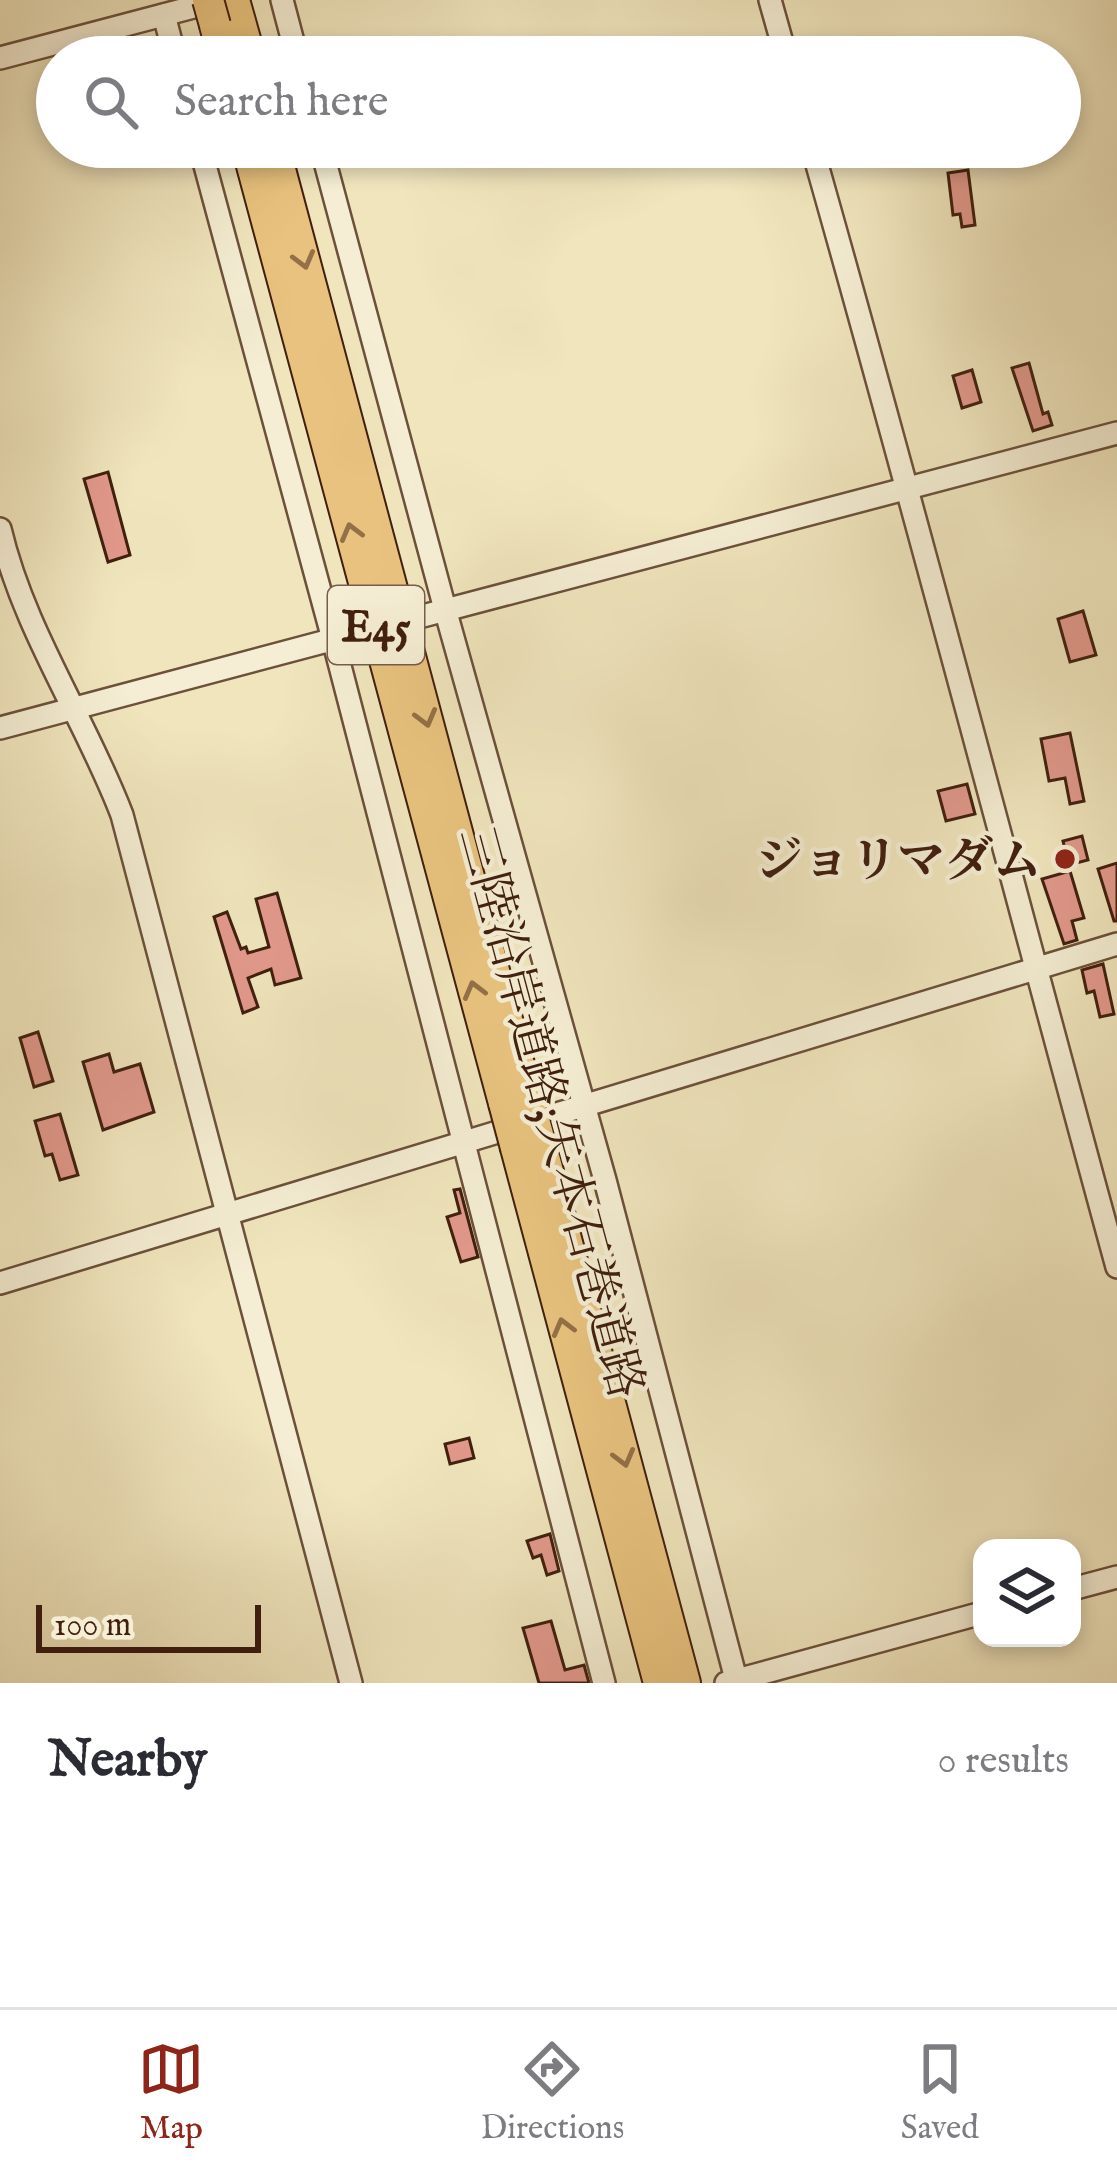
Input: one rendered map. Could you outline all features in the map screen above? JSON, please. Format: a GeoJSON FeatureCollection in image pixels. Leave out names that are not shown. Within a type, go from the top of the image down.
{"type":"FeatureCollection","features":[{"type":"Feature","properties":{"kind":"highway"},"geometry":{"type":"LineString","coordinates":[[224,9],[239,36]]}},
{"type":"Feature","properties":{"kind":"highway","name":"三陸沿岸道路;矢本石巻道路"},"geometry":{"type":"LineString","coordinates":[[253,168],[516,1100]]}},
{"type":"Feature","properties":{"kind":"highway","name":"三陸沿岸道路;矢本石巻道路"},"geometry":{"type":"LineString","coordinates":[[279,168],[528,1145],[659,1683]]}},
{"type":"Feature","properties":{"kind":"highway","name":"三陸沿岸道路;矢本石巻道路"},"geometry":{"type":"LineString","coordinates":[[528,1145],[685,1683]]}},
{"type":"Feature","properties":{"kind":"street"},"geometry":{"type":"LineString","coordinates":[[282,0],[291,36]]}},
{"type":"Feature","properties":{"kind":"street"},"geometry":{"type":"LineString","coordinates":[[770,0],[780,36]]}},
{"type":"Feature","properties":{"kind":"street"},"geometry":{"type":"LineString","coordinates":[[84,36],[164,15],[224,9]]}},
{"type":"Feature","properties":{"kind":"street"},"geometry":{"type":"LineString","coordinates":[[164,15],[170,36]]}},
{"type":"Feature","properties":{"kind":"street"},"geometry":{"type":"LineString","coordinates":[[0,58],[36,49]]}},
{"type":"Feature","properties":{"kind":"street"},"geometry":{"type":"LineString","coordinates":[[206,168],[339,638],[604,1683]]}},
{"type":"Feature","properties":{"kind":"street"},"geometry":{"type":"LineString","coordinates":[[328,168],[583,1104],[733,1682],[973,1615]]}},
{"type":"Feature","properties":{"kind":"street"},"geometry":{"type":"LineString","coordinates":[[818,168],[995,804],[1117,1267]]}},
{"type":"Feature","properties":{"kind":"street"},"geometry":{"type":"LineString","coordinates":[[419,617],[1117,433]]}},
{"type":"Feature","properties":{"kind":"street"},"geometry":{"type":"LineString","coordinates":[[0,529],[20,598],[102,763],[133,850],[351,1683]]}},
{"type":"Feature","properties":{"kind":"street"},"geometry":{"type":"LineString","coordinates":[[0,728],[339,638]]}},
{"type":"Feature","properties":{"kind":"street"},"geometry":{"type":"LineString","coordinates":[[0,1283],[1117,944]]}},
{"type":"Feature","properties":{"kind":"street"},"geometry":{"type":"LineString","coordinates":[[1081,1587],[1117,1577]]}},
{"type":"Feature","properties":{"kind":"building"},"geometry":{"type":"Polygon","coordinates":[[[968,170],[975,225],[962,227],[960,214],[953,215],[948,173],[968,170]]]}},
{"type":"Feature","properties":{"kind":"building"},"geometry":{"type":"Polygon","coordinates":[[[1029,363],[1043,414],[1048,412],[1052,425],[1033,431],[1012,368],[1029,363]]]}},
{"type":"Feature","properties":{"kind":"building"},"geometry":{"type":"Polygon","coordinates":[[[972,370],[981,402],[962,408],[953,376],[972,370]]]}},
{"type":"Feature","properties":{"kind":"building"},"geometry":{"type":"Polygon","coordinates":[[[108,472],[130,555],[108,562],[84,479],[108,472]]]}},
{"type":"Feature","properties":{"kind":"building"},"geometry":{"type":"Polygon","coordinates":[[[1083,611],[1096,655],[1070,662],[1058,619],[1083,611]]]}},
{"type":"Feature","properties":{"kind":"building"},"geometry":{"type":"Polygon","coordinates":[[[1070,733],[1084,801],[1070,804],[1065,778],[1049,781],[1041,739],[1070,733]]]}},
{"type":"Feature","properties":{"kind":"building"},"geometry":{"type":"Polygon","coordinates":[[[967,784],[975,814],[946,821],[938,791],[967,784]]]}},
{"type":"Feature","properties":{"kind":"building"},"geometry":{"type":"Polygon","coordinates":[[[1082,836],[1088,860],[1069,865],[1063,841],[1082,836]]]}},
{"type":"Feature","properties":{"kind":"building"},"geometry":{"type":"Polygon","coordinates":[[[1117,863],[1117,921],[1114,921],[1098,869],[1117,863]]]}},
{"type":"Feature","properties":{"kind":"building"},"geometry":{"type":"Polygon","coordinates":[[[1070,871],[1084,918],[1072,921],[1077,940],[1064,944],[1042,879],[1070,871]]]}},
{"type":"Feature","properties":{"kind":"building"},"geometry":{"type":"Polygon","coordinates":[[[277,893],[301,978],[275,985],[271,969],[248,978],[258,1007],[243,1013],[214,917],[227,912],[241,949],[246,947],[248,953],[269,947],[256,899],[277,893]]]}},
{"type":"Feature","properties":{"kind":"building"},"geometry":{"type":"Polygon","coordinates":[[[1103,964],[1114,1014],[1100,1017],[1094,991],[1087,993],[1082,970],[1103,964]]]}},
{"type":"Feature","properties":{"kind":"building"},"geometry":{"type":"Polygon","coordinates":[[[38,1032],[53,1081],[34,1087],[20,1038],[38,1032]]]}},
{"type":"Feature","properties":{"kind":"building"},"geometry":{"type":"Polygon","coordinates":[[[109,1054],[114,1072],[140,1064],[154,1112],[103,1130],[83,1062],[109,1054]]]}},
{"type":"Feature","properties":{"kind":"building"},"geometry":{"type":"Polygon","coordinates":[[[60,1114],[78,1175],[60,1180],[52,1154],[45,1156],[35,1121],[60,1114]]]}},
{"type":"Feature","properties":{"kind":"building"},"geometry":{"type":"Polygon","coordinates":[[[460,1189],[478,1257],[461,1262],[447,1217],[460,1213],[454,1190],[460,1189]]]}},
{"type":"Feature","properties":{"kind":"building"},"geometry":{"type":"Polygon","coordinates":[[[469,1438],[474,1458],[450,1464],[445,1444],[469,1438]]]}},
{"type":"Feature","properties":{"kind":"building"},"geometry":{"type":"Polygon","coordinates":[[[550,1534],[559,1571],[547,1575],[541,1555],[533,1558],[527,1541],[550,1534]]]}},
{"type":"Feature","properties":{"kind":"building"},"geometry":{"type":"Polygon","coordinates":[[[551,1621],[565,1670],[584,1665],[589,1683],[539,1683],[523,1628],[551,1621]]]}},
{"type":"Feature","properties":{"kind":"place","name":"ジョリマダム"},"geometry":{"type":"Point","coordinates":[1065,859]}}]}
